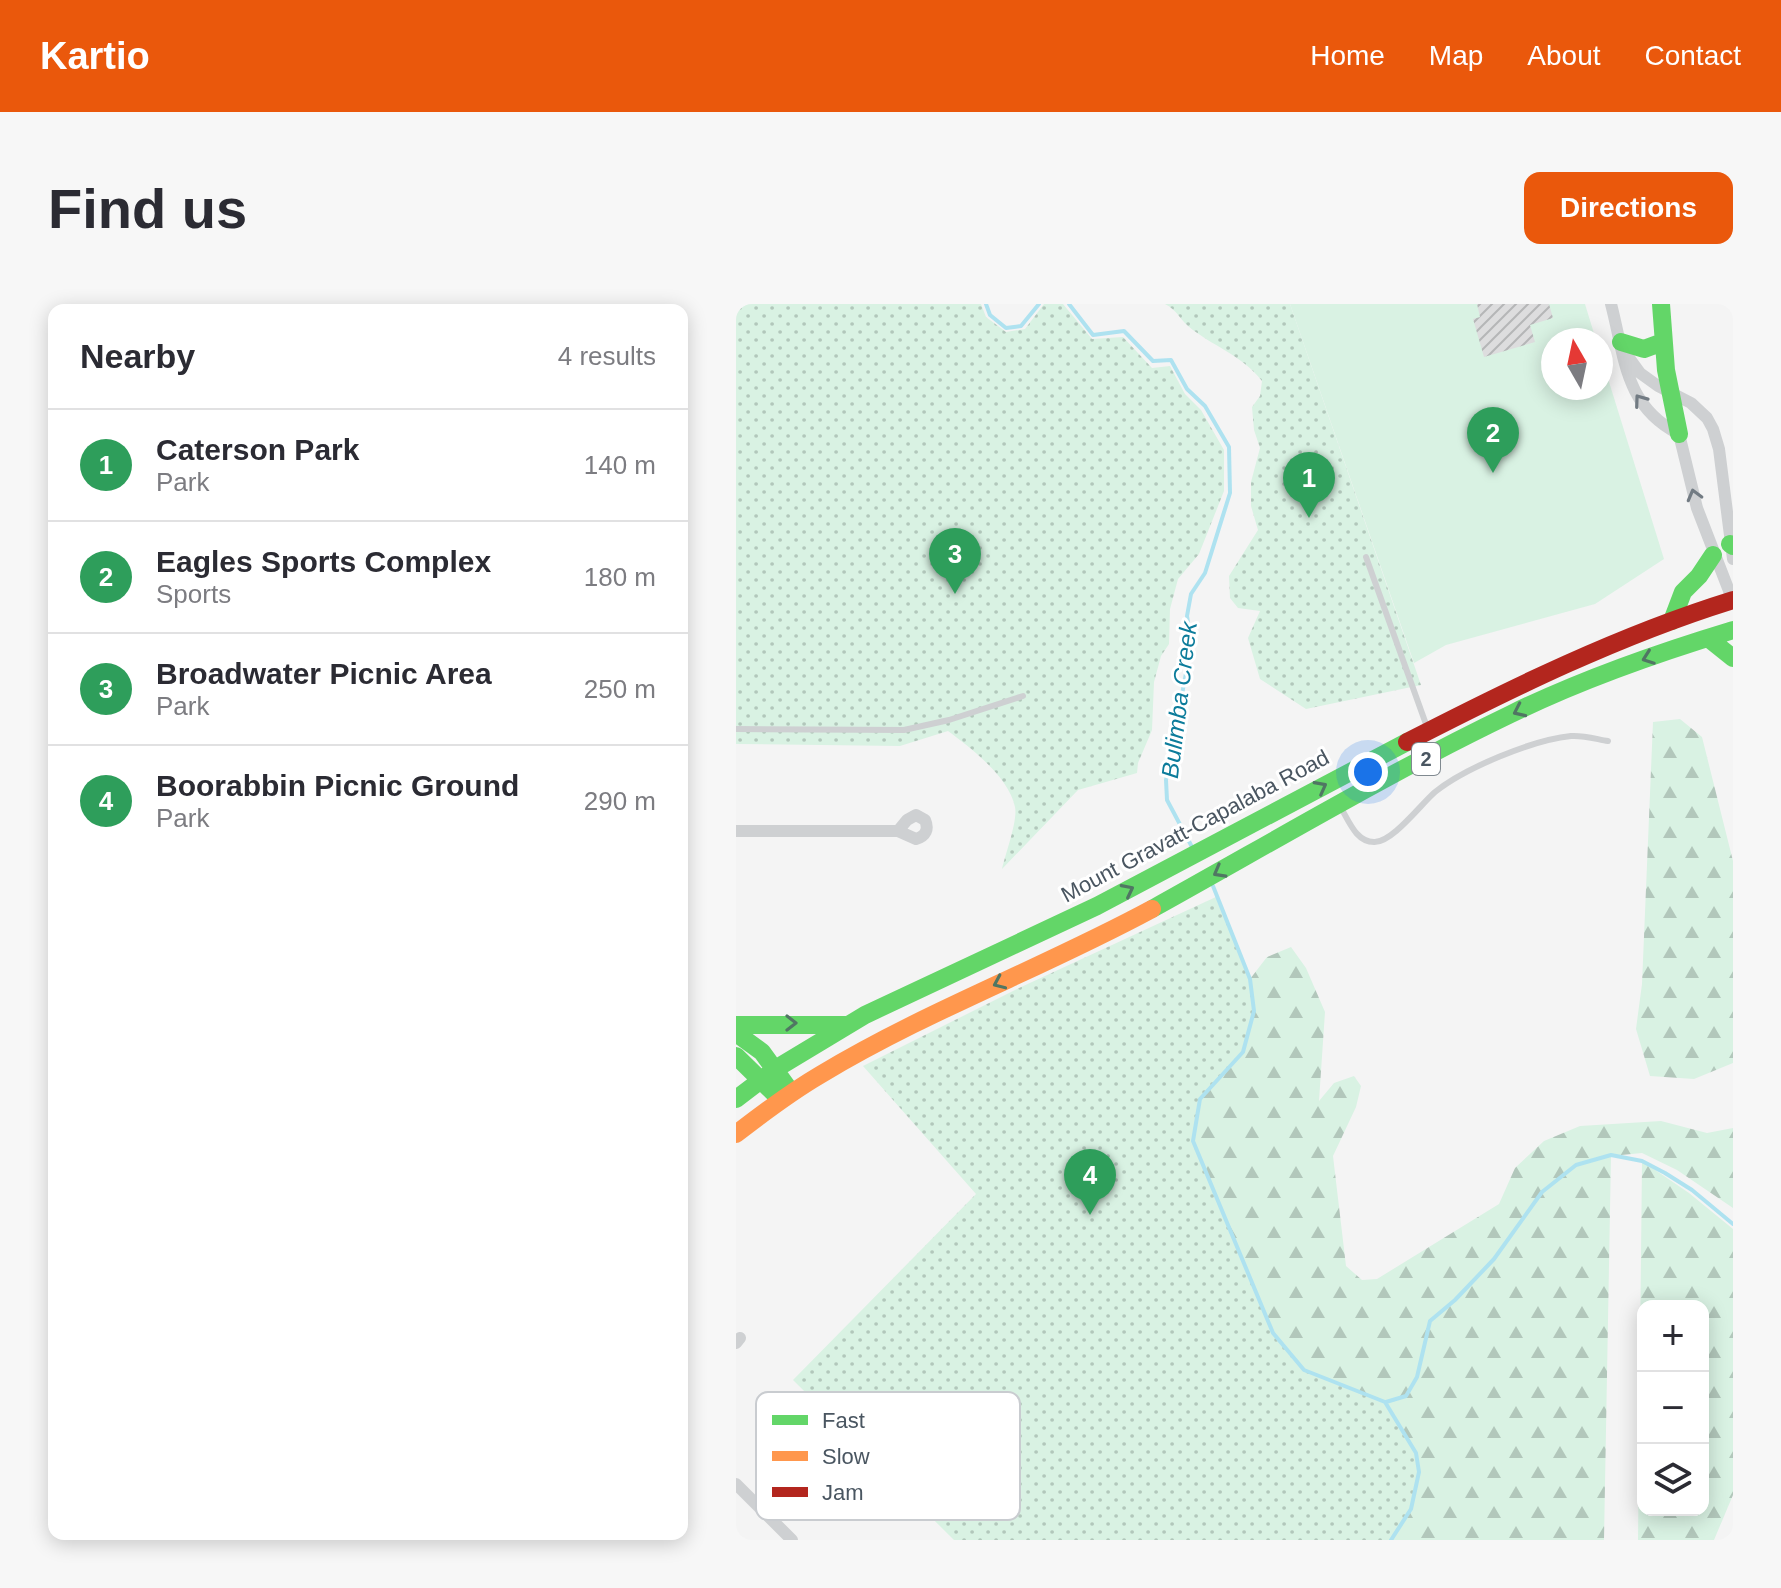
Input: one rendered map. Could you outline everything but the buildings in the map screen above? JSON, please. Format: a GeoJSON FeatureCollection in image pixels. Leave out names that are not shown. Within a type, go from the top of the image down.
{"type":"FeatureCollection","features":[{"type":"Feature","properties":{"kind":"main road"},"geometry":{"type":"LineString","coordinates":[[1661,304],[1669,392],[1679,434]]}},
{"type":"Feature","properties":{"kind":"main road"},"geometry":{"type":"LineString","coordinates":[[1623,346],[1644,349],[1663,342]]}},
{"type":"Feature","properties":{"kind":"main road"},"geometry":{"type":"LineString","coordinates":[[1672,621],[1683,592],[1713,555]]}},
{"type":"Feature","properties":{"kind":"main road","name":"Mount Gravatt-Capalaba Road"},"geometry":{"type":"LineString","coordinates":[[736,1099],[768,1073],[847,1025],[913,990],[1095,907],[1428,731],[1557,669],[1672,621],[1733,600]]}},
{"type":"Feature","properties":{"kind":"main road","name":"2"},"geometry":{"type":"LineString","coordinates":[[736,1134],[786,1095],[886,1038],[1070,951],[1473,733],[1552,695],[1616,669],[1733,630]]}},
{"type":"Feature","properties":{"kind":"main road"},"geometry":{"type":"LineString","coordinates":[[1708,638],[1733,658]]}},
{"type":"Feature","properties":{"kind":"main road"},"geometry":{"type":"LineString","coordinates":[[736,1025],[847,1025]]}},
{"type":"Feature","properties":{"kind":"main road"},"geometry":{"type":"LineString","coordinates":[[736,1033],[762,1052],[768,1073]]}},
{"type":"Feature","properties":{"kind":"main road"},"geometry":{"type":"LineString","coordinates":[[736,1056],[768,1073],[786,1095]]}},
{"type":"Feature","properties":{"kind":"street"},"geometry":{"type":"LineString","coordinates":[[1611,304],[1623,346],[1628,380],[1639,400],[1662,425],[1679,434],[1697,508],[1733,600]]}},
{"type":"Feature","properties":{"kind":"street"},"geometry":{"type":"LineString","coordinates":[[1623,346],[1640,373],[1700,410],[1713,429],[1719,449],[1732,549]]}},
{"type":"Feature","properties":{"kind":"street"},"geometry":{"type":"LineString","coordinates":[[736,831],[898,831]]}},
{"type":"Feature","properties":{"kind":"street"},"geometry":{"type":"LineString","coordinates":[[736,1484],[756,1504]]}},
{"type":"Feature","properties":{"kind":"street"},"geometry":{"type":"LineString","coordinates":[[772,1520],[792,1540]]}},
{"type":"Feature","properties":{"kind":"lane"},"geometry":{"type":"LineString","coordinates":[[1366,557],[1428,731]]}},
{"type":"Feature","properties":{"kind":"lane"},"geometry":{"type":"LineString","coordinates":[[736,729],[904,730],[949,720],[1023,696]]}},
{"type":"Feature","properties":{"kind":"lane"},"geometry":{"type":"LineString","coordinates":[[1339,805],[1358,835],[1366,841],[1380,842],[1436,791],[1483,764],[1559,738],[1579,736],[1608,741]]}},
{"type":"Feature","properties":{"kind":"green space"},"geometry":{"type":"Polygon","coordinates":[[[736,304],[981,304],[986,317],[1006,332],[1025,329],[1044,304],[1063,304],[1092,339],[1123,337],[1152,368],[1170,366],[1185,394],[1201,410],[1224,450],[1224,491],[1199,554],[1178,579],[1170,609],[1169,644],[1161,656],[1154,682],[1152,730],[1137,773],[1078,790],[1002,869],[1015,820],[1011,796],[988,764],[948,731],[900,746],[736,744],[736,304]]]}},
{"type":"Feature","properties":{"kind":"green space"},"geometry":{"type":"Polygon","coordinates":[[[1165,304],[1290,304],[1421,685],[1306,709],[1260,679],[1248,638],[1260,611],[1238,608],[1230,598],[1229,576],[1258,530],[1251,506],[1251,482],[1260,448],[1254,430],[1252,407],[1260,396],[1262,381],[1236,357],[1188,326],[1165,304]]]}},
{"type":"Feature","properties":{"kind":"green space"},"geometry":{"type":"Polygon","coordinates":[[[1290,304],[1585,304],[1592,328],[1541,328],[1541,400],[1613,400],[1613,395],[1664,559],[1595,604],[1446,645],[1414,663],[1290,304]]]}},
{"type":"Feature","properties":{"kind":"green space"},"geometry":{"type":"Polygon","coordinates":[[[1680,719],[1702,737],[1733,861],[1733,1063],[1694,1079],[1650,1076],[1636,1029],[1642,984],[1653,722],[1680,719]]]}},
{"type":"Feature","properties":{"kind":"green space"},"geometry":{"type":"Polygon","coordinates":[[[1218,896],[1250,979],[1254,1011],[1243,1052],[1200,1099],[1193,1141],[1234,1236],[1304,1370],[1385,1402],[1416,1453],[1419,1472],[1411,1509],[1391,1540],[954,1540],[934,1520],[1020,1520],[1020,1392],[805,1392],[793,1380],[976,1194],[863,1066],[1019,988],[1218,896]]]}},
{"type":"Feature","properties":{"kind":"green space"},"geometry":{"type":"Polygon","coordinates":[[[1291,947],[1306,968],[1325,1012],[1319,1101],[1334,1083],[1354,1076],[1361,1086],[1356,1107],[1333,1156],[1346,1266],[1362,1280],[1377,1279],[1499,1204],[1515,1168],[1544,1141],[1580,1126],[1661,1121],[1707,1133],[1733,1128],[1733,1208],[1677,1170],[1642,1153],[1611,1156],[1604,1540],[1391,1540],[1411,1509],[1419,1472],[1416,1453],[1385,1402],[1304,1370],[1273,1333],[1193,1141],[1200,1099],[1243,1052],[1254,1011],[1250,979],[1267,957],[1291,947]]]}},
{"type":"Feature","properties":{"kind":"green space"},"geometry":{"type":"Polygon","coordinates":[[[1642,1161],[1689,1193],[1733,1229],[1733,1495],[1714,1540],[1638,1540],[1638,1516],[1709,1516],[1709,1300],[1641,1300],[1642,1161]]]}},
{"type":"Feature","properties":{"kind":"waterway","name":"Bulimba Creek"},"geometry":{"type":"LineString","coordinates":[[986,304],[990,315],[1006,328],[1021,326],[1039,304]]}},
{"type":"Feature","properties":{"kind":"waterway","name":"Bulimba Creek"},"geometry":{"type":"LineString","coordinates":[[1069,304],[1093,335],[1124,331],[1153,361],[1171,360],[1187,389],[1205,406],[1229,447],[1230,493],[1205,573],[1191,594],[1187,616],[1190,635],[1186,673],[1166,780],[1167,800],[1192,847]]}},
{"type":"Feature","properties":{"kind":"waterway","name":"Bulimba Creek"},"geometry":{"type":"LineString","coordinates":[[1213,886],[1250,979],[1254,1011],[1243,1052],[1200,1099],[1193,1141],[1273,1333],[1304,1370],[1385,1402],[1416,1453],[1419,1472],[1411,1509],[1391,1540]]}},
{"type":"Feature","properties":{"kind":"waterway"},"geometry":{"type":"LineString","coordinates":[[1386,1402],[1406,1396],[1417,1377],[1430,1321],[1494,1259],[1542,1192],[1576,1165],[1611,1155],[1642,1161],[1692,1190],[1733,1224]]}},
{"type":"Feature","properties":{"kind":"traffic: fast"},"geometry":{"type":"LineString","coordinates":[[1661,304],[1666,370],[1679,434]]}},
{"type":"Feature","properties":{"kind":"traffic: fast"},"geometry":{"type":"LineString","coordinates":[[1621,342],[1644,349],[1663,342]]}},
{"type":"Feature","properties":{"kind":"traffic: fast"},"geometry":{"type":"LineString","coordinates":[[1672,621],[1683,592],[1713,555]]}},
{"type":"Feature","properties":{"kind":"traffic: fast"},"geometry":{"type":"LineString","coordinates":[[1152,909],[1375,784],[1511,714],[1620,668],[1733,630]]}},
{"type":"Feature","properties":{"kind":"traffic: fast"},"geometry":{"type":"LineString","coordinates":[[1708,638],[1733,658]]}},
{"type":"Feature","properties":{"kind":"traffic: fast"},"geometry":{"type":"LineString","coordinates":[[736,1099],[777,1068],[865,1015],[1097,906],[1407,742]]}},
{"type":"Feature","properties":{"kind":"traffic: fast"},"geometry":{"type":"LineString","coordinates":[[736,1025],[847,1025]]}},
{"type":"Feature","properties":{"kind":"traffic: fast"},"geometry":{"type":"LineString","coordinates":[[736,1033],[762,1052],[791,1092]]}},
{"type":"Feature","properties":{"kind":"traffic: fast"},"geometry":{"type":"LineString","coordinates":[[736,1056],[780,1099]]}},
{"type":"Feature","properties":{"kind":"traffic: slow"},"geometry":{"type":"LineString","coordinates":[[736,1134],[798,1088],[860,1052],[1152,909]]}},
{"type":"Feature","properties":{"kind":"traffic: jam"},"geometry":{"type":"LineString","coordinates":[[1407,742],[1567,664],[1649,629],[1733,600]]}},
{"type":"Feature","properties":{"kind":"place","name":"Eagles Sports Complex"},"geometry":{"type":"Point","coordinates":[1493,473]}},
{"type":"Feature","properties":{"kind":"place","name":"Caterson Park"},"geometry":{"type":"Point","coordinates":[1309,518]}},
{"type":"Feature","properties":{"kind":"place","name":"Broadwater Picnic Area"},"geometry":{"type":"Point","coordinates":[955,594]}},
{"type":"Feature","properties":{"kind":"place","name":"Boorabbin Picnic Ground"},"geometry":{"type":"Point","coordinates":[1090,1215]}}]}
